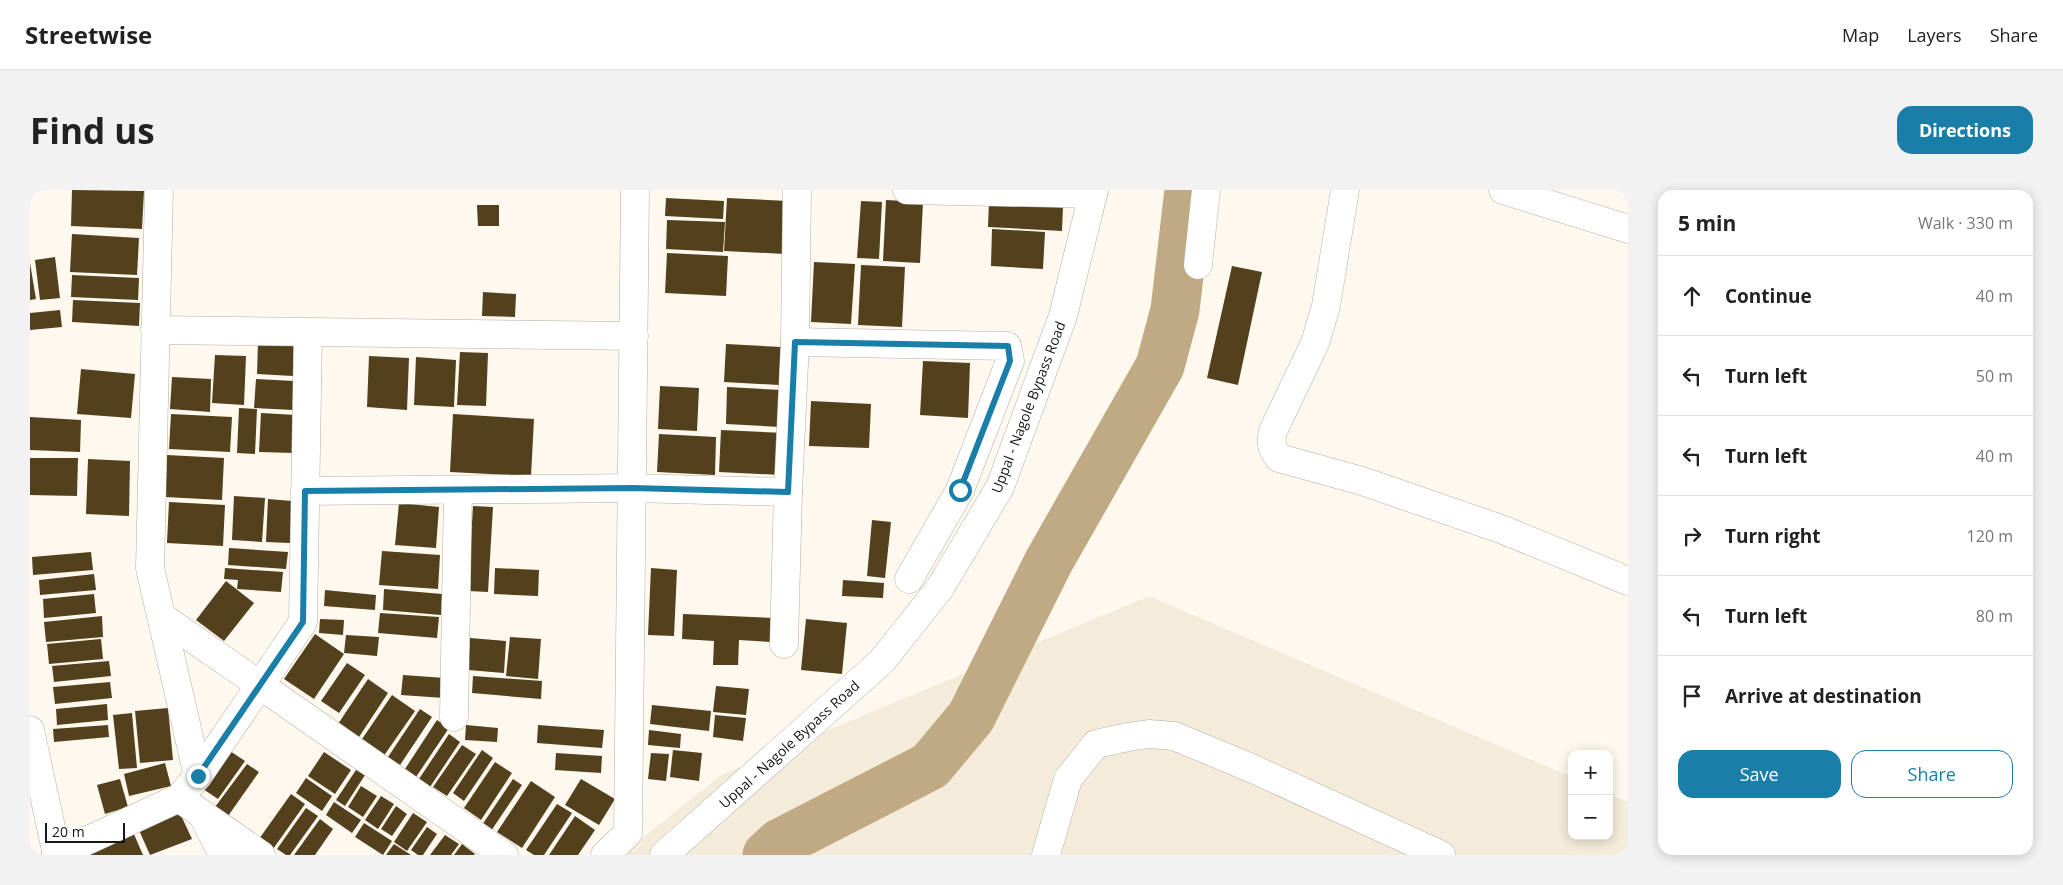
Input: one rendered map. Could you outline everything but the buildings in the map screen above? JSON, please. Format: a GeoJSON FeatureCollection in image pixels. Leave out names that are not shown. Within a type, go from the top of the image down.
{"type":"FeatureCollection","features":[{"type":"Feature","properties":{"kind":"street"},"geometry":{"type":"LineString","coordinates":[[159,190],[150,568],[198,776]]}},
{"type":"Feature","properties":{"kind":"street"},"geometry":{"type":"LineString","coordinates":[[605,855],[628,833],[634,190]]}},
{"type":"Feature","properties":{"kind":"street"},"geometry":{"type":"LineString","coordinates":[[784,644],[788,492],[795,342],[798,190]]}},
{"type":"Feature","properties":{"kind":"street"},"geometry":{"type":"LineString","coordinates":[[908,190],[1094,192]]}},
{"type":"Feature","properties":{"kind":"street"},"geometry":{"type":"LineString","coordinates":[[1198,265],[1206,190]]}},
{"type":"Feature","properties":{"kind":"street"},"geometry":{"type":"LineString","coordinates":[[1345,190],[1326,306],[1315,342],[1273,431],[1272,449],[1279,458],[1362,481],[1464,516],[1628,581]]}},
{"type":"Feature","properties":{"kind":"street","name":"Uppal - Nagole Bypass Road"},"geometry":{"type":"LineString","coordinates":[[674,852],[787,744],[882,661],[940,588],[1000,487],[1063,316],[1094,192]]}},
{"type":"Feature","properties":{"kind":"street"},"geometry":{"type":"LineString","coordinates":[[1513,192],[1628,229]]}},
{"type":"Feature","properties":{"kind":"street"},"geometry":{"type":"LineString","coordinates":[[155,330],[634,336]]}},
{"type":"Feature","properties":{"kind":"street"},"geometry":{"type":"LineString","coordinates":[[30,730],[56,855],[179,798],[198,776],[303,622],[308,333]]}},
{"type":"Feature","properties":{"kind":"street"},"geometry":{"type":"LineString","coordinates":[[795,342],[1008,346],[1010,361],[960,490],[909,579]]}},
{"type":"Feature","properties":{"kind":"street"},"geometry":{"type":"LineString","coordinates":[[305,491],[632,488],[788,492]]}},
{"type":"Feature","properties":{"kind":"street"},"geometry":{"type":"LineString","coordinates":[[454,717],[458,490]]}},
{"type":"Feature","properties":{"kind":"street"},"geometry":{"type":"LineString","coordinates":[[162,617],[504,855]]}},
{"type":"Feature","properties":{"kind":"street"},"geometry":{"type":"LineString","coordinates":[[1046,855],[1068,779],[1096,744],[1150,734],[1174,736],[1251,768],[1441,855]]}},
{"type":"Feature","properties":{"kind":"street"},"geometry":{"type":"LineString","coordinates":[[179,798],[261,855]]}},
{"type":"Feature","properties":{"kind":"street"},"geometry":{"type":"LineString","coordinates":[[202,813],[223,855]]}},
{"type":"Feature","properties":{"kind":"shaded area"},"geometry":{"type":"Polygon","coordinates":[[[1149,596],[1568,775],[1568,840],[1613,840],[1613,796],[1628,802],[1628,855],[621,855],[721,775],[1149,596]]]}},
{"type":"Feature","properties":{"kind":"waterway"},"geometry":{"type":"LineString","coordinates":[[767,855],[780,843],[930,766],[971,717],[1049,561],[1160,366],[1175,310],[1189,190]]}},
{"type":"Feature","properties":{"kind":"route"},"geometry":{"type":"LineString","coordinates":[[198,776],[303,622],[305,491],[632,488],[788,492],[795,342],[1008,346],[1010,361],[960,490]]}}]}
